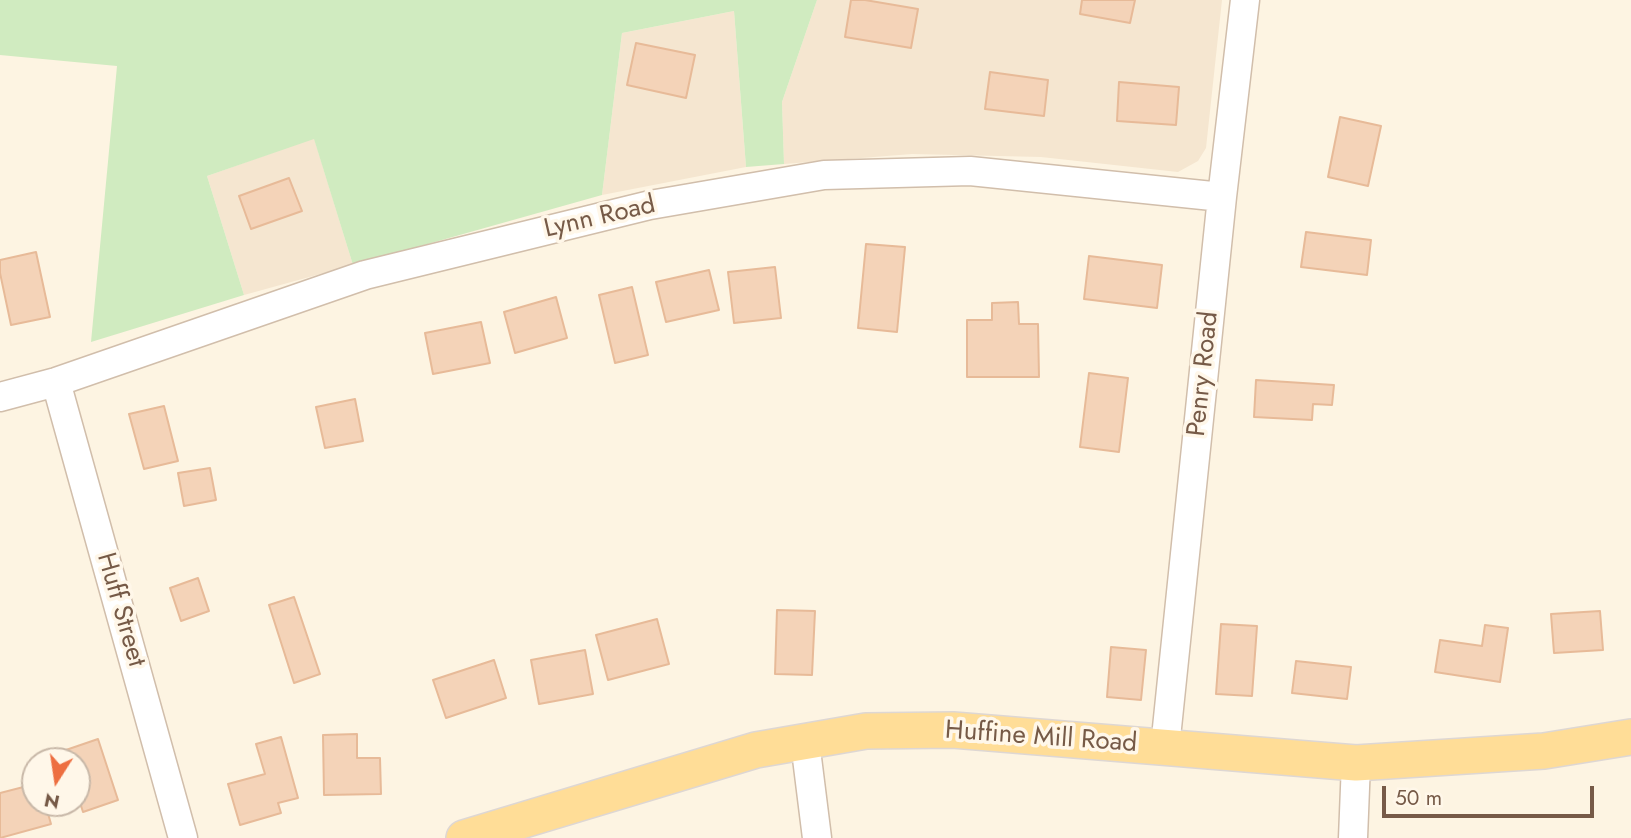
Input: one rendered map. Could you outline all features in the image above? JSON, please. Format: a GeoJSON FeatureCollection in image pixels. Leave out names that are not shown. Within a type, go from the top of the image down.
{"type":"FeatureCollection","features":[{"type":"Feature","properties":{"kind":"main road","name":"Huffine Mill Road"},"geometry":{"type":"LineString","coordinates":[[464,838],[757,750],[866,731],[953,730],[1356,763],[1544,751],[1631,737]]}},
{"type":"Feature","properties":{"kind":"street","name":"Penry Road"},"geometry":{"type":"LineString","coordinates":[[1165,747],[1245,0]]}},
{"type":"Feature","properties":{"kind":"street","name":"Lynn Road"},"geometry":{"type":"LineString","coordinates":[[0,397],[56,382],[365,275],[650,205],[824,175],[970,171],[1222,197]]}},
{"type":"Feature","properties":{"kind":"street","name":"Huff Street"},"geometry":{"type":"LineString","coordinates":[[56,382],[183,838]]}},
{"type":"Feature","properties":{"kind":"street"},"geometry":{"type":"LineString","coordinates":[[805,742],[817,838]]}},
{"type":"Feature","properties":{"kind":"street"},"geometry":{"type":"LineString","coordinates":[[1353,838],[1356,763]]}},
{"type":"Feature","properties":{"kind":"shaded area"},"geometry":{"type":"Polygon","coordinates":[[[817,0],[1222,0],[1206,148],[1198,161],[1178,172],[1041,157],[912,154],[784,164],[782,102],[817,0]]]}},
{"type":"Feature","properties":{"kind":"shaded area"},"geometry":{"type":"Polygon","coordinates":[[[734,11],[746,167],[602,195],[622,33],[734,11]]]}},
{"type":"Feature","properties":{"kind":"shaded area"},"geometry":{"type":"Polygon","coordinates":[[[314,138],[353,265],[244,295],[207,176],[314,138]]]}},
{"type":"Feature","properties":{"kind":"green space"},"geometry":{"type":"Polygon","coordinates":[[[0,0],[817,0],[782,102],[784,164],[746,167],[734,11],[622,33],[602,195],[353,265],[314,139],[207,176],[244,295],[91,342],[117,66],[0,55],[0,0]]]}},
{"type":"Feature","properties":{"kind":"building"},"geometry":{"type":"Polygon","coordinates":[[[851,0],[918,9],[911,48],[845,37],[851,0]]]}},
{"type":"Feature","properties":{"kind":"building"},"geometry":{"type":"Polygon","coordinates":[[[1082,0],[1135,0],[1130,23],[1080,14],[1082,0]]]}},
{"type":"Feature","properties":{"kind":"building"},"geometry":{"type":"Polygon","coordinates":[[[636,43],[695,55],[686,98],[627,85],[636,43]]]}},
{"type":"Feature","properties":{"kind":"building"},"geometry":{"type":"Polygon","coordinates":[[[990,72],[1048,80],[1044,116],[985,109],[990,72]]]}},
{"type":"Feature","properties":{"kind":"building"},"geometry":{"type":"Polygon","coordinates":[[[1119,82],[1179,87],[1176,125],[1117,121],[1119,82]]]}},
{"type":"Feature","properties":{"kind":"building"},"geometry":{"type":"Polygon","coordinates":[[[1340,117],[1381,126],[1368,186],[1328,177],[1340,117]]]}},
{"type":"Feature","properties":{"kind":"building"},"geometry":{"type":"Polygon","coordinates":[[[289,178],[302,211],[251,229],[239,196],[289,178]]]}},
{"type":"Feature","properties":{"kind":"building"},"geometry":{"type":"Polygon","coordinates":[[[1306,232],[1371,240],[1367,275],[1301,267],[1306,232]]]}},
{"type":"Feature","properties":{"kind":"building"},"geometry":{"type":"Polygon","coordinates":[[[866,244],[905,247],[897,332],[858,328],[866,244]]]}},
{"type":"Feature","properties":{"kind":"building"},"geometry":{"type":"Polygon","coordinates":[[[36,252],[50,317],[11,325],[0,273],[0,260],[36,252]]]}},
{"type":"Feature","properties":{"kind":"building"},"geometry":{"type":"Polygon","coordinates":[[[1089,256],[1162,265],[1157,308],[1084,299],[1089,256]]]}},
{"type":"Feature","properties":{"kind":"building"},"geometry":{"type":"Polygon","coordinates":[[[775,267],[781,318],[734,323],[728,272],[775,267]]]}},
{"type":"Feature","properties":{"kind":"building"},"geometry":{"type":"Polygon","coordinates":[[[709,270],[719,310],[666,322],[656,282],[709,270]]]}},
{"type":"Feature","properties":{"kind":"building"},"geometry":{"type":"Polygon","coordinates":[[[632,287],[648,355],[615,363],[599,295],[632,287]]]}},
{"type":"Feature","properties":{"kind":"building"},"geometry":{"type":"Polygon","coordinates":[[[556,297],[567,338],[515,353],[504,312],[556,297]]]}},
{"type":"Feature","properties":{"kind":"building"},"geometry":{"type":"Polygon","coordinates":[[[1018,302],[1019,324],[1038,324],[1039,377],[967,377],[967,320],[992,320],[992,303],[1018,302]]]}},
{"type":"Feature","properties":{"kind":"building"},"geometry":{"type":"Polygon","coordinates":[[[481,322],[490,363],[433,374],[425,333],[481,322]]]}},
{"type":"Feature","properties":{"kind":"building"},"geometry":{"type":"Polygon","coordinates":[[[1089,373],[1128,378],[1119,452],[1080,447],[1089,373]]]}},
{"type":"Feature","properties":{"kind":"building"},"geometry":{"type":"Polygon","coordinates":[[[1256,380],[1334,385],[1332,405],[1313,404],[1312,420],[1254,417],[1256,380]]]}},
{"type":"Feature","properties":{"kind":"building"},"geometry":{"type":"Polygon","coordinates":[[[355,399],[363,441],[325,448],[316,407],[355,399]]]}},
{"type":"Feature","properties":{"kind":"building"},"geometry":{"type":"Polygon","coordinates":[[[164,406],[178,461],[144,469],[129,414],[164,406]]]}},
{"type":"Feature","properties":{"kind":"building"},"geometry":{"type":"Polygon","coordinates":[[[210,468],[216,500],[184,506],[178,473],[210,468]]]}},
{"type":"Feature","properties":{"kind":"building"},"geometry":{"type":"Polygon","coordinates":[[[198,578],[209,611],[181,621],[170,588],[198,578]]]}},
{"type":"Feature","properties":{"kind":"building"},"geometry":{"type":"Polygon","coordinates":[[[294,597],[320,674],[294,683],[269,605],[294,597]]]}},
{"type":"Feature","properties":{"kind":"building"},"geometry":{"type":"Polygon","coordinates":[[[777,610],[815,611],[812,675],[775,674],[777,610]]]}},
{"type":"Feature","properties":{"kind":"building"},"geometry":{"type":"Polygon","coordinates":[[[1600,611],[1603,650],[1554,653],[1551,614],[1600,611]]]}},
{"type":"Feature","properties":{"kind":"building"},"geometry":{"type":"Polygon","coordinates":[[[657,619],[669,664],[608,680],[596,635],[657,619]]]}},
{"type":"Feature","properties":{"kind":"building"},"geometry":{"type":"Polygon","coordinates":[[[1221,624],[1257,626],[1252,696],[1216,694],[1221,624]]]}},
{"type":"Feature","properties":{"kind":"building"},"geometry":{"type":"Polygon","coordinates":[[[1485,625],[1508,628],[1500,682],[1435,672],[1440,640],[1482,646],[1485,625]]]}},
{"type":"Feature","properties":{"kind":"building"},"geometry":{"type":"Polygon","coordinates":[[[1111,647],[1146,650],[1141,700],[1107,697],[1111,647]]]}},
{"type":"Feature","properties":{"kind":"building"},"geometry":{"type":"Polygon","coordinates":[[[585,650],[593,694],[539,704],[531,660],[585,650]]]}},
{"type":"Feature","properties":{"kind":"building"},"geometry":{"type":"Polygon","coordinates":[[[494,660],[506,698],[446,718],[433,680],[494,660]]]}},
{"type":"Feature","properties":{"kind":"building"},"geometry":{"type":"Polygon","coordinates":[[[1296,661],[1351,667],[1347,699],[1292,693],[1296,661]]]}},
{"type":"Feature","properties":{"kind":"building"},"geometry":{"type":"Polygon","coordinates":[[[357,734],[357,758],[380,758],[381,794],[324,795],[323,735],[357,734]]]}},
{"type":"Feature","properties":{"kind":"building"},"geometry":{"type":"Polygon","coordinates":[[[281,737],[298,798],[278,803],[281,813],[240,825],[228,784],[265,774],[256,744],[281,737]]]}},
{"type":"Feature","properties":{"kind":"building"},"geometry":{"type":"Polygon","coordinates":[[[98,739],[118,800],[91,809],[91,747],[75,747],[98,739]]]}},
{"type":"Feature","properties":{"kind":"building"},"geometry":{"type":"Polygon","coordinates":[[[21,788],[21,817],[49,817],[51,824],[0,838],[0,793],[21,788]]]}}]}
